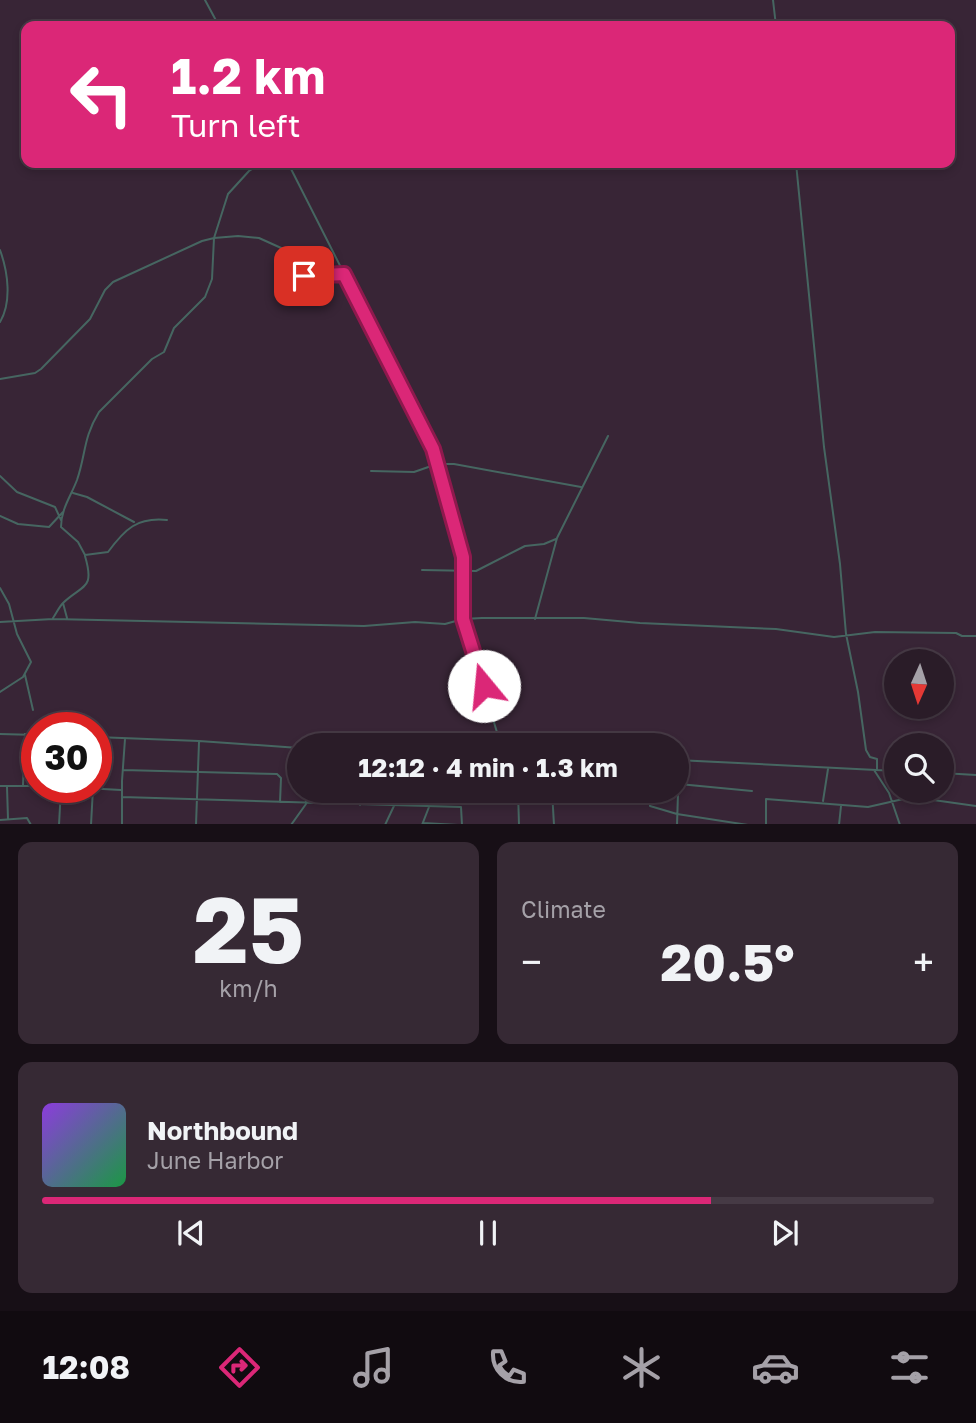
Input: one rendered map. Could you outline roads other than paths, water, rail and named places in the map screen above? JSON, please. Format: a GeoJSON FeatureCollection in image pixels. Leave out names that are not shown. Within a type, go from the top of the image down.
{"type":"FeatureCollection","features":[{"type":"Feature","properties":{"kind":"street"},"geometry":{"type":"LineString","coordinates":[[205,0],[216,21]]}},
{"type":"Feature","properties":{"kind":"street"},"geometry":{"type":"LineString","coordinates":[[773,0],[775,21]]}},
{"type":"Feature","properties":{"kind":"street"},"geometry":{"type":"LineString","coordinates":[[61,522],[81,464],[86,435],[99,412],[152,359],[164,352],[174,328],[205,296],[212,279],[214,238],[228,194],[254,168]]}},
{"type":"Feature","properties":{"kind":"street"},"geometry":{"type":"LineString","coordinates":[[291,168],[433,449],[463,557],[463,619],[498,733]]}},
{"type":"Feature","properties":{"kind":"street"},"geometry":{"type":"LineString","coordinates":[[796,168],[824,447],[840,564],[846,634],[866,750],[870,757],[877,759],[875,769],[884,784]]}},
{"type":"Feature","properties":{"kind":"street"},"geometry":{"type":"LineString","coordinates":[[0,379],[35,373],[41,369],[90,319],[105,290],[113,282],[202,241],[237,236],[259,238],[290,252],[295,257],[295,273],[304,276],[344,274]]}},
{"type":"Feature","properties":{"kind":"street"},"geometry":{"type":"LineString","coordinates":[[0,250],[8,295],[6,312],[0,322]]}},
{"type":"Feature","properties":{"kind":"street"},"geometry":{"type":"LineString","coordinates":[[535,619],[557,538],[608,436]]}},
{"type":"Feature","properties":{"kind":"street"},"geometry":{"type":"LineString","coordinates":[[370,471],[414,472],[437,464],[454,464],[581,486]]}},
{"type":"Feature","properties":{"kind":"street"},"geometry":{"type":"LineString","coordinates":[[0,475],[17,492],[55,507],[61,527],[78,542],[85,555],[89,576],[87,585],[63,602],[52,619]]}},
{"type":"Feature","properties":{"kind":"street"},"geometry":{"type":"LineString","coordinates":[[72,493],[87,497],[135,523]]}},
{"type":"Feature","properties":{"kind":"street"},"geometry":{"type":"LineString","coordinates":[[0,516],[18,524],[49,527],[63,511]]}},
{"type":"Feature","properties":{"kind":"street"},"geometry":{"type":"LineString","coordinates":[[85,555],[108,552],[135,523],[167,520]]}},
{"type":"Feature","properties":{"kind":"street"},"geometry":{"type":"LineString","coordinates":[[422,570],[476,571],[525,546],[551,542],[557,538]]}},
{"type":"Feature","properties":{"kind":"street"},"geometry":{"type":"LineString","coordinates":[[0,588],[9,604],[17,634],[31,662],[25,674],[0,692]]}},
{"type":"Feature","properties":{"kind":"street"},"geometry":{"type":"LineString","coordinates":[[63,602],[68,620]]}},
{"type":"Feature","properties":{"kind":"street"},"geometry":{"type":"LineString","coordinates":[[0,622],[52,619],[364,626],[415,622],[444,624],[463,619],[584,618],[776,629],[834,637],[846,634],[910,632],[976,636]]}},
{"type":"Feature","properties":{"kind":"street"},"geometry":{"type":"LineString","coordinates":[[25,674],[33,710]]}},
{"type":"Feature","properties":{"kind":"street"},"geometry":{"type":"LineString","coordinates":[[0,734],[21,734]]}},
{"type":"Feature","properties":{"kind":"street"},"geometry":{"type":"LineString","coordinates":[[112,738],[287,747]]}},
{"type":"Feature","properties":{"kind":"street"},"geometry":{"type":"LineString","coordinates":[[122,824],[125,739]]}},
{"type":"Feature","properties":{"kind":"street"},"geometry":{"type":"LineString","coordinates":[[196,824],[199,741]]}},
{"type":"Feature","properties":{"kind":"street"},"geometry":{"type":"LineString","coordinates":[[689,761],[884,770]]}},
{"type":"Feature","properties":{"kind":"street"},"geometry":{"type":"LineString","coordinates":[[822,803],[828,768]]}},
{"type":"Feature","properties":{"kind":"street"},"geometry":{"type":"LineString","coordinates":[[123,770],[277,774],[281,778],[280,803]]}},
{"type":"Feature","properties":{"kind":"street"},"geometry":{"type":"LineString","coordinates":[[954,774],[976,775]]}},
{"type":"Feature","properties":{"kind":"street"},"geometry":{"type":"LineString","coordinates":[[0,786],[21,785]]}},
{"type":"Feature","properties":{"kind":"street"},"geometry":{"type":"LineString","coordinates":[[7,786],[8,819]]}},
{"type":"Feature","properties":{"kind":"street"},"geometry":{"type":"LineString","coordinates":[[689,786],[752,791]]}},
{"type":"Feature","properties":{"kind":"street"},"geometry":{"type":"LineString","coordinates":[[112,789],[122,790]]}},
{"type":"Feature","properties":{"kind":"street"},"geometry":{"type":"LineString","coordinates":[[122,797],[461,807],[460,824],[423,824],[429,807]]}},
{"type":"Feature","properties":{"kind":"street"},"geometry":{"type":"LineString","coordinates":[[766,824],[766,799],[868,807],[887,803]]}},
{"type":"Feature","properties":{"kind":"street"},"geometry":{"type":"LineString","coordinates":[[60,824],[61,803]]}},
{"type":"Feature","properties":{"kind":"street"},"geometry":{"type":"LineString","coordinates":[[92,824],[93,803]]}},
{"type":"Feature","properties":{"kind":"street"},"geometry":{"type":"LineString","coordinates":[[385,824],[395,803]]}},
{"type":"Feature","properties":{"kind":"street"},"geometry":{"type":"LineString","coordinates":[[518,803],[519,824]]}},
{"type":"Feature","properties":{"kind":"street"},"geometry":{"type":"LineString","coordinates":[[553,803],[554,824]]}},
{"type":"Feature","properties":{"kind":"street"},"geometry":{"type":"LineString","coordinates":[[650,803],[650,806],[677,814],[748,824]]}},
{"type":"Feature","properties":{"kind":"street"},"geometry":{"type":"LineString","coordinates":[[677,824],[678,803]]}},
{"type":"Feature","properties":{"kind":"street"},"geometry":{"type":"LineString","coordinates":[[892,803],[900,824]]}},
{"type":"Feature","properties":{"kind":"street"},"geometry":{"type":"LineString","coordinates":[[954,803],[976,806]]}},
{"type":"Feature","properties":{"kind":"street"},"geometry":{"type":"LineString","coordinates":[[290,824],[306,804]]}},
{"type":"Feature","properties":{"kind":"street"},"geometry":{"type":"LineString","coordinates":[[839,824],[841,806]]}},
{"type":"Feature","properties":{"kind":"street"},"geometry":{"type":"LineString","coordinates":[[0,820],[27,818],[31,824]]}},
{"type":"Feature","properties":{"kind":"street"},"geometry":{"type":"LineString","coordinates":[[923,824],[932,824]]}}]}
